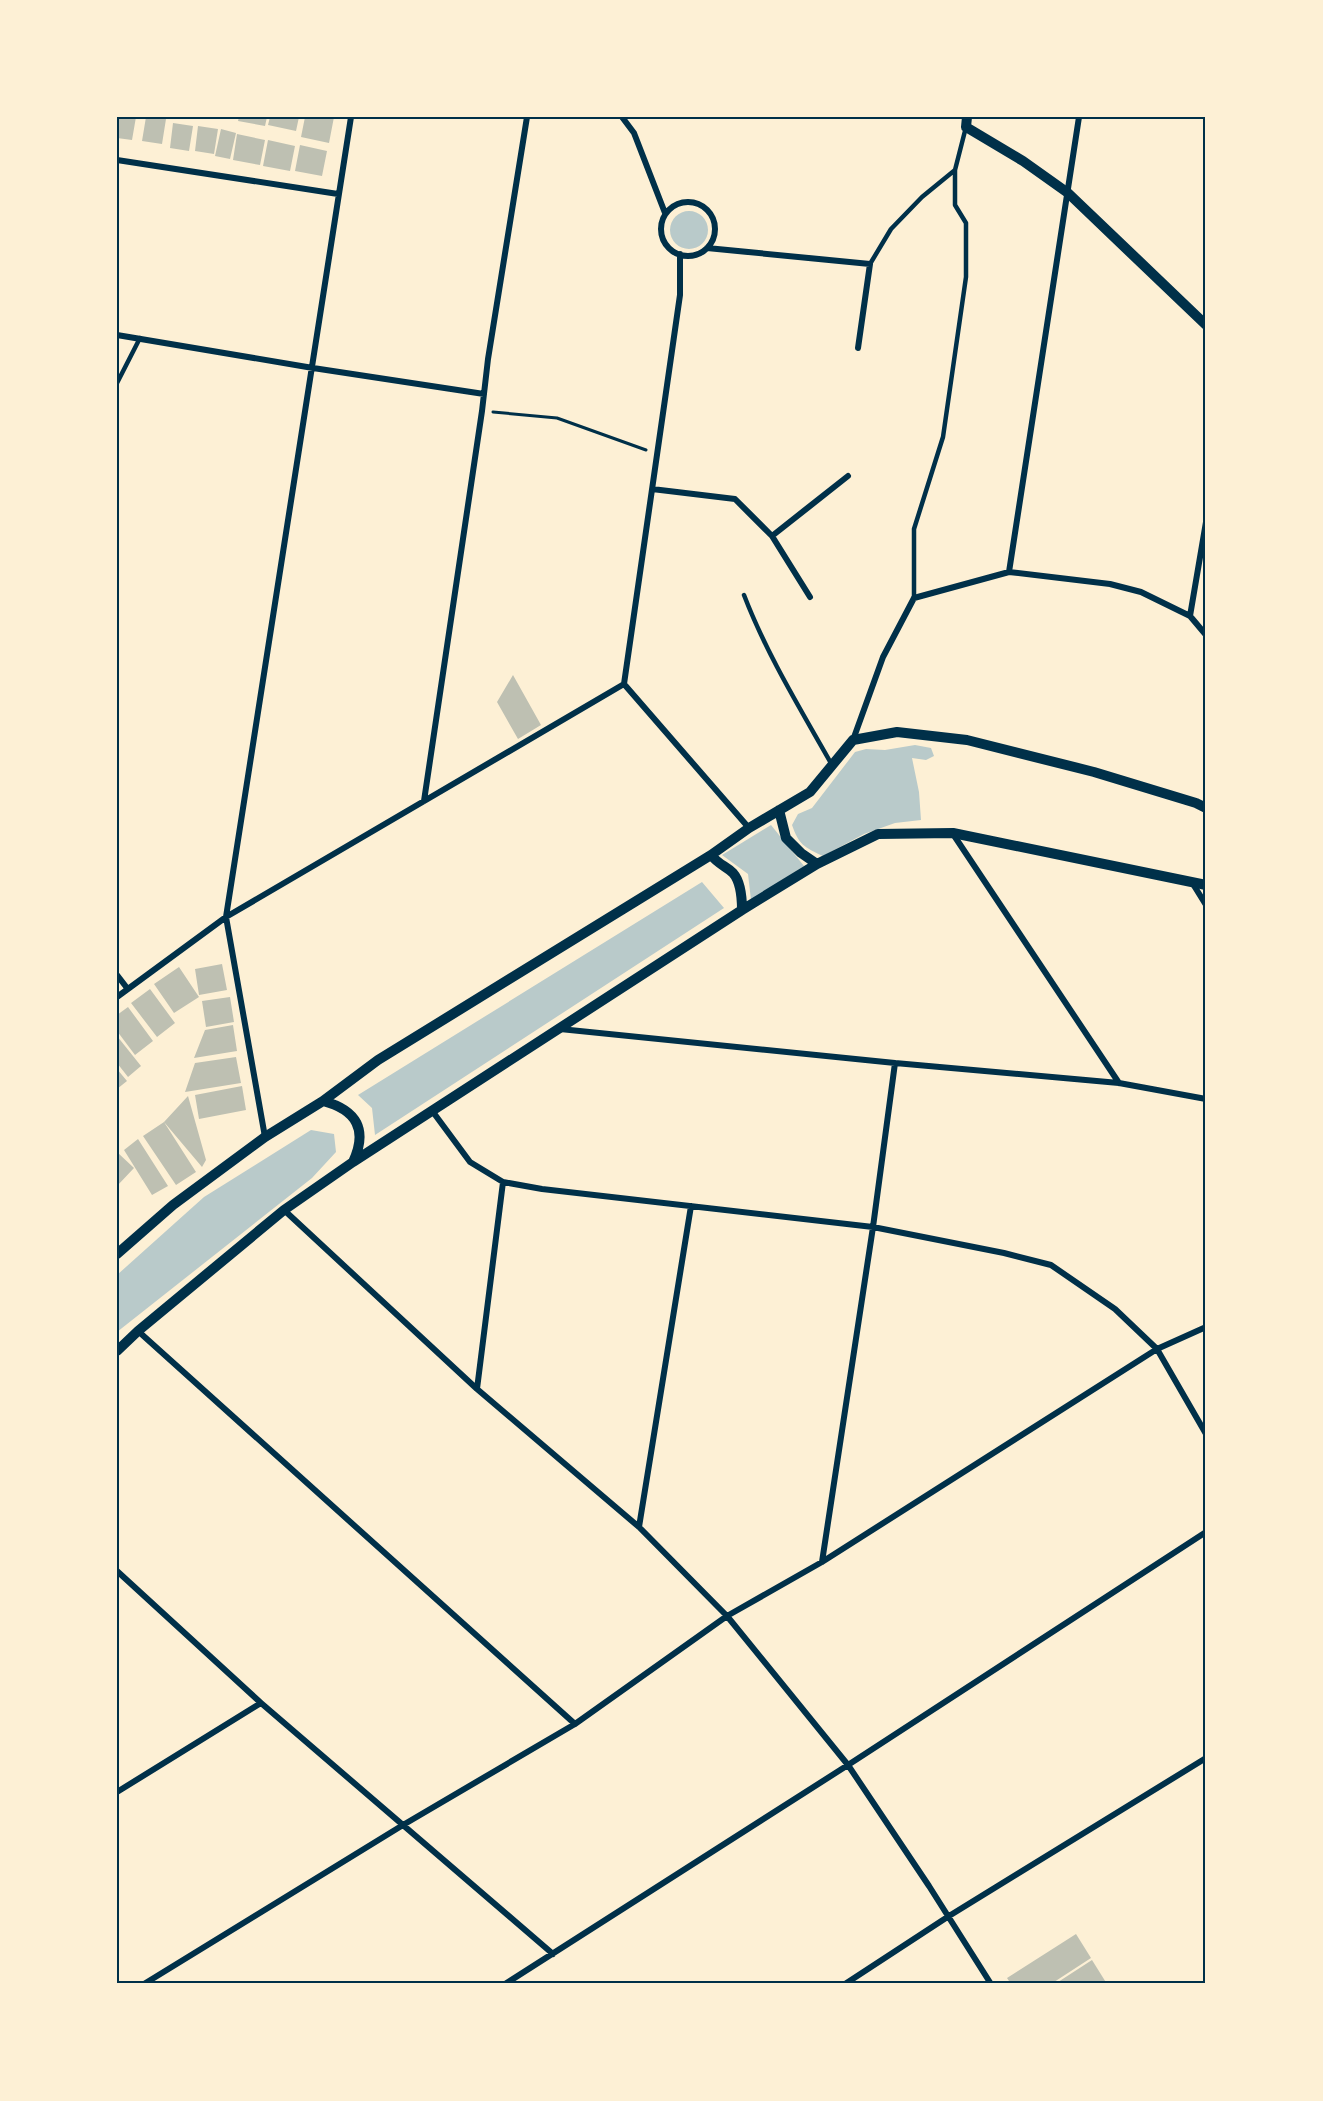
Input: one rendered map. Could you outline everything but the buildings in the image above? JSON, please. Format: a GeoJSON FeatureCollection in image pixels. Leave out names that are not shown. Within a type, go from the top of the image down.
{"type":"FeatureCollection","features":[{"type":"Feature","properties":{"kind":"street"},"geometry":{"type":"LineString","coordinates":[[265,1137],[226,917],[351,117]]}},
{"type":"Feature","properties":{"kind":"street"},"geometry":{"type":"LineString","coordinates":[[424,801],[488,359],[527,117]]}},
{"type":"Feature","properties":{"kind":"street"},"geometry":{"type":"LineString","coordinates":[[622,117],[634,133],[665,213],[661,228],[666,245],[673,251],[690,256],[699,254],[707,248],[715,232],[715,223],[706,208],[699,204],[682,202],[665,213]]}},
{"type":"Feature","properties":{"kind":"street"},"geometry":{"type":"LineString","coordinates":[[1009,572],[1079,117]]}},
{"type":"Feature","properties":{"kind":"street"},"geometry":{"type":"LineString","coordinates":[[966,122],[1068,193],[1206,325]]}},
{"type":"Feature","properties":{"kind":"street"},"geometry":{"type":"LineString","coordinates":[[117,160],[338,194]]}},
{"type":"Feature","properties":{"kind":"street"},"geometry":{"type":"LineString","coordinates":[[707,248],[870,264],[858,348]]}},
{"type":"Feature","properties":{"kind":"street"},"geometry":{"type":"LineString","coordinates":[[680,254],[680,294],[624,684],[749,828]]}},
{"type":"Feature","properties":{"kind":"street"},"geometry":{"type":"LineString","coordinates":[[117,335],[484,394]]}},
{"type":"Feature","properties":{"kind":"street"},"geometry":{"type":"LineString","coordinates":[[772,536],[848,476]]}},
{"type":"Feature","properties":{"kind":"street"},"geometry":{"type":"LineString","coordinates":[[652,489],[735,500],[772,536],[810,597]]}},
{"type":"Feature","properties":{"kind":"street"},"geometry":{"type":"LineString","coordinates":[[1190,616],[1206,522]]}},
{"type":"Feature","properties":{"kind":"street"},"geometry":{"type":"LineString","coordinates":[[117,1254],[173,1205],[265,1137],[323,1101],[378,1060],[810,792],[853,740],[883,657],[914,598],[1009,572],[1110,584],[1141,592],[1190,616],[1206,635]]}},
{"type":"Feature","properties":{"kind":"street"},"geometry":{"type":"LineString","coordinates":[[117,997],[226,917],[624,684]]}},
{"type":"Feature","properties":{"kind":"street"},"geometry":{"type":"LineString","coordinates":[[853,740],[897,732],[967,740],[1094,772],[1206,808]]}},
{"type":"Feature","properties":{"kind":"street"},"geometry":{"type":"LineString","coordinates":[[779,810],[786,838],[801,853],[817,864]]}},
{"type":"Feature","properties":{"kind":"street"},"geometry":{"type":"LineString","coordinates":[[953,833],[1119,1083]]}},
{"type":"Feature","properties":{"kind":"street"},"geometry":{"type":"LineString","coordinates":[[117,1351],[284,1210],[353,1162],[742,910],[817,864],[878,834],[953,833],[1206,885]]}},
{"type":"Feature","properties":{"kind":"street"},"geometry":{"type":"LineString","coordinates":[[711,855],[719,864],[734,874],[741,892],[742,910]]}},
{"type":"Feature","properties":{"kind":"street"},"geometry":{"type":"LineString","coordinates":[[1192,883],[1206,905]]}},
{"type":"Feature","properties":{"kind":"street"},"geometry":{"type":"LineString","coordinates":[[117,975],[127,988]]}},
{"type":"Feature","properties":{"kind":"street"},"geometry":{"type":"LineString","coordinates":[[559,1029],[895,1064],[1119,1083],[1206,1099]]}},
{"type":"Feature","properties":{"kind":"street"},"geometry":{"type":"LineString","coordinates":[[822,1562],[873,1227],[895,1064]]}},
{"type":"Feature","properties":{"kind":"street"},"geometry":{"type":"LineString","coordinates":[[323,1101],[339,1105],[352,1116],[360,1131],[360,1147],[353,1162]]}},
{"type":"Feature","properties":{"kind":"street"},"geometry":{"type":"LineString","coordinates":[[433,1112],[470,1162],[503,1182],[542,1189],[873,1227],[1004,1253],[1051,1265],[1115,1309],[1157,1349],[1206,1434]]}},
{"type":"Feature","properties":{"kind":"street"},"geometry":{"type":"LineString","coordinates":[[477,1389],[503,1182]]}},
{"type":"Feature","properties":{"kind":"street"},"geometry":{"type":"LineString","coordinates":[[639,1527],[691,1206]]}},
{"type":"Feature","properties":{"kind":"street"},"geometry":{"type":"LineString","coordinates":[[284,1210],[477,1389],[639,1527],[727,1616],[848,1765],[949,1916],[991,1984]]}},
{"type":"Feature","properties":{"kind":"street"},"geometry":{"type":"LineString","coordinates":[[144,1984],[574,1724],[727,1616],[822,1562],[1157,1349],[1206,1326]]}},
{"type":"Feature","properties":{"kind":"street"},"geometry":{"type":"LineString","coordinates":[[138,1331],[574,1724]]}},
{"type":"Feature","properties":{"kind":"street"},"geometry":{"type":"LineString","coordinates":[[505,1984],[848,1765],[1206,1532]]}},
{"type":"Feature","properties":{"kind":"street"},"geometry":{"type":"LineString","coordinates":[[117,1571],[261,1703],[553,1954]]}},
{"type":"Feature","properties":{"kind":"street"},"geometry":{"type":"LineString","coordinates":[[117,1792],[261,1703]]}},
{"type":"Feature","properties":{"kind":"street"},"geometry":{"type":"LineString","coordinates":[[845,1984],[949,1916],[1206,1758]]}},
{"type":"Feature","properties":{"kind":"lane"},"geometry":{"type":"LineString","coordinates":[[914,598],[914,529],[943,437],[966,277],[966,223],[955,205],[955,170],[966,122]]}},
{"type":"Feature","properties":{"kind":"lane"},"geometry":{"type":"LineString","coordinates":[[870,264],[891,229],[922,197],[955,170]]}},
{"type":"Feature","properties":{"kind":"lane"},"geometry":{"type":"LineString","coordinates":[[117,383],[140,338]]}},
{"type":"Feature","properties":{"kind":"lane"},"geometry":{"type":"LineString","coordinates":[[744,596],[755,624],[786,686],[832,765]]}},
{"type":"Feature","properties":{"kind":"path"},"geometry":{"type":"LineString","coordinates":[[482,411],[557,418],[656,453]]}},
{"type":"Feature","properties":{"kind":"shaded area"},"geometry":{"type":"Polygon","coordinates":[[[689,211],[702,217],[708,230],[702,243],[689,249],[676,243],[670,230],[676,217],[689,211]]]}},
{"type":"Feature","properties":{"kind":"shaded area"},"geometry":{"type":"Polygon","coordinates":[[[915,745],[931,748],[934,756],[926,760],[912,758],[919,792],[921,820],[895,823],[864,834],[823,856],[807,848],[800,841],[792,825],[798,814],[812,808],[855,752],[915,745]]]}},
{"type":"Feature","properties":{"kind":"shaded area"},"geometry":{"type":"Polygon","coordinates":[[[771,825],[804,866],[751,900],[748,874],[722,855],[771,825]]]}},
{"type":"Feature","properties":{"kind":"shaded area"},"geometry":{"type":"Polygon","coordinates":[[[702,882],[724,908],[375,1135],[372,1108],[358,1095],[702,882]]]}},
{"type":"Feature","properties":{"kind":"shaded area"},"geometry":{"type":"Polygon","coordinates":[[[311,1130],[334,1134],[336,1152],[312,1178],[117,1332],[117,1275],[204,1197],[311,1130]]]}}]}
